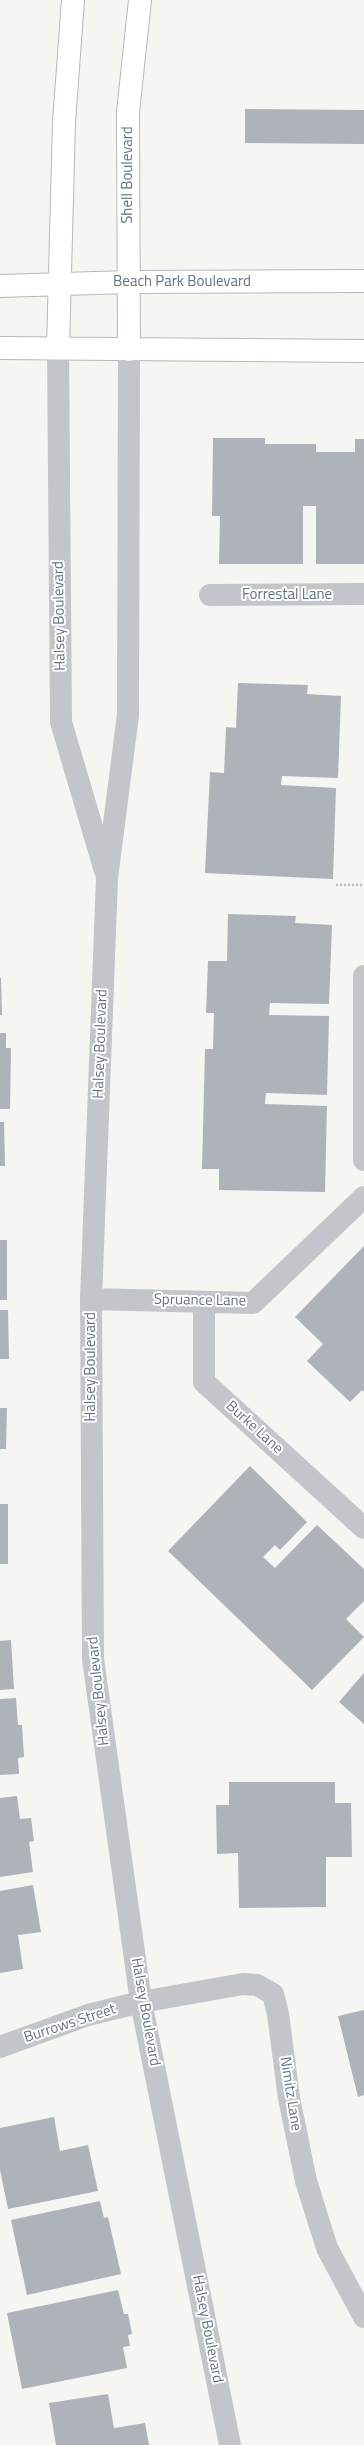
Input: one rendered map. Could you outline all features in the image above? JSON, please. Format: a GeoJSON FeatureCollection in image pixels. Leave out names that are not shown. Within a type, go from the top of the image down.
{"type":"FeatureCollection","features":[{"type":"Feature","properties":{"kind":"main road"},"geometry":{"type":"LineString","coordinates":[[58,348],[61,284],[64,122],[73,0]]}},
{"type":"Feature","properties":{"kind":"main road","name":"Shell Boulevard"},"geometry":{"type":"LineString","coordinates":[[129,350],[128,112],[140,0]]}},
{"type":"Feature","properties":{"kind":"main road","name":"Beach Park Boulevard"},"geometry":{"type":"LineString","coordinates":[[0,286],[128,282],[364,281]]}},
{"type":"Feature","properties":{"kind":"main road"},"geometry":{"type":"LineString","coordinates":[[0,348],[364,351]]}},
{"type":"Feature","properties":{"kind":"street","name":"Halsey Boulevard"},"geometry":{"type":"LineString","coordinates":[[58,348],[61,722],[108,878]]}},
{"type":"Feature","properties":{"kind":"street","name":"Halsey Boulevard"},"geometry":{"type":"LineString","coordinates":[[129,350],[128,715],[108,878],[91,1299],[93,1659],[141,2002],[230,2445]]}},
{"type":"Feature","properties":{"kind":"street","name":"Forrestal Lane"},"geometry":{"type":"LineString","coordinates":[[210,595],[364,594]]}},
{"type":"Feature","properties":{"kind":"street"},"geometry":{"type":"LineString","coordinates":[[364,976],[364,1160]]}},
{"type":"Feature","properties":{"kind":"street","name":"Spruance Lane"},"geometry":{"type":"LineString","coordinates":[[91,1299],[252,1303],[364,1197]]}},
{"type":"Feature","properties":{"kind":"street","name":"Burke Lane"},"geometry":{"type":"LineString","coordinates":[[204,1302],[204,1382],[364,1528]]}},
{"type":"Feature","properties":{"kind":"street","name":"Nimitz Lane"},"geometry":{"type":"LineString","coordinates":[[141,2002],[243,1984],[257,1985],[273,1994],[278,2014],[289,2098],[306,2181],[327,2248],[364,2317]]}},
{"type":"Feature","properties":{"kind":"street","name":"Burrows Street"},"geometry":{"type":"LineString","coordinates":[[0,2047],[88,2016],[141,2002]]}},
{"type":"Feature","properties":{"kind":"path"},"geometry":{"type":"LineString","coordinates":[[336,885],[364,885]]}},
{"type":"Feature","properties":{"kind":"building"},"geometry":{"type":"Polygon","coordinates":[[[245,109],[364,110],[364,144],[245,143],[245,109]]]}},
{"type":"Feature","properties":{"kind":"building"},"geometry":{"type":"Polygon","coordinates":[[[213,438],[265,438],[265,444],[316,444],[316,452],[355,452],[355,439],[364,439],[364,564],[316,564],[316,506],[303,506],[303,564],[219,564],[220,516],[212,516],[213,438]]]}},
{"type":"Feature","properties":{"kind":"building"},"geometry":{"type":"Polygon","coordinates":[[[238,683],[308,685],[307,694],[341,696],[338,778],[282,776],[281,785],[336,788],[333,879],[205,873],[210,772],[224,773],[226,727],[236,728],[238,683]]]}},
{"type":"Feature","properties":{"kind":"building"},"geometry":{"type":"Polygon","coordinates":[[[228,914],[296,916],[295,923],[332,925],[329,1004],[270,1003],[269,1015],[329,1016],[327,1095],[266,1093],[265,1104],[327,1106],[325,1192],[219,1190],[219,1169],[202,1169],[205,1049],[213,1049],[214,1013],[206,1013],[208,961],[227,961],[228,914]]]}},
{"type":"Feature","properties":{"kind":"building"},"geometry":{"type":"Polygon","coordinates":[[[1,978],[2,1015],[0,1015],[1,978]]]}},
{"type":"Feature","properties":{"kind":"building"},"geometry":{"type":"Polygon","coordinates":[[[0,1033],[6,1033],[6,1048],[11,1048],[10,1109],[0,1109],[0,1033]]]}},
{"type":"Feature","properties":{"kind":"building"},"geometry":{"type":"Polygon","coordinates":[[[0,1122],[4,1122],[5,1166],[0,1166],[0,1122]]]}},
{"type":"Feature","properties":{"kind":"building"},"geometry":{"type":"Polygon","coordinates":[[[0,1240],[7,1240],[7,1300],[0,1300],[0,1240]]]}},
{"type":"Feature","properties":{"kind":"building"},"geometry":{"type":"Polygon","coordinates":[[[364,1246],[364,1392],[362,1390],[350,1402],[307,1361],[323,1344],[295,1317],[364,1246]]]}},
{"type":"Feature","properties":{"kind":"building"},"geometry":{"type":"Polygon","coordinates":[[[0,1310],[8,1310],[9,1359],[0,1359],[0,1310]]]}},
{"type":"Feature","properties":{"kind":"building"},"geometry":{"type":"Polygon","coordinates":[[[0,1408],[7,1408],[6,1449],[0,1449],[0,1408]]]}},
{"type":"Feature","properties":{"kind":"building"},"geometry":{"type":"Polygon","coordinates":[[[250,1466],[307,1522],[280,1550],[275,1545],[263,1557],[275,1568],[317,1525],[364,1569],[364,1601],[346,1619],[364,1637],[312,1690],[168,1551],[250,1466]]]}},
{"type":"Feature","properties":{"kind":"building"},"geometry":{"type":"Polygon","coordinates":[[[0,1504],[8,1504],[8,1564],[0,1564],[0,1504]]]}},
{"type":"Feature","properties":{"kind":"building"},"geometry":{"type":"Polygon","coordinates":[[[11,1640],[14,1689],[0,1690],[0,1641],[11,1640]]]}},
{"type":"Feature","properties":{"kind":"building"},"geometry":{"type":"Polygon","coordinates":[[[364,1673],[364,1724],[339,1702],[364,1673]]]}},
{"type":"Feature","properties":{"kind":"building"},"geometry":{"type":"Polygon","coordinates":[[[16,1698],[18,1725],[22,1725],[24,1757],[18,1758],[19,1774],[0,1775],[0,1699],[16,1698]]]}},
{"type":"Feature","properties":{"kind":"building"},"geometry":{"type":"Polygon","coordinates":[[[229,1782],[335,1782],[335,1803],[351,1803],[352,1857],[326,1857],[326,1907],[239,1908],[238,1853],[217,1854],[216,1805],[229,1805],[229,1782]]]}},
{"type":"Feature","properties":{"kind":"building"},"geometry":{"type":"Polygon","coordinates":[[[17,1796],[20,1819],[31,1818],[34,1841],[29,1842],[33,1872],[0,1877],[0,1798],[17,1796]]]}},
{"type":"Feature","properties":{"kind":"building"},"geometry":{"type":"Polygon","coordinates":[[[33,1885],[41,1932],[18,1935],[23,1969],[0,1973],[0,1891],[33,1885]]]}},
{"type":"Feature","properties":{"kind":"building"},"geometry":{"type":"Polygon","coordinates":[[[364,2010],[364,2095],[358,2097],[338,2016],[364,2010]]]}},
{"type":"Feature","properties":{"kind":"building"},"geometry":{"type":"Polygon","coordinates":[[[54,2117],[60,2151],[88,2145],[98,2191],[8,2209],[0,2170],[0,2128],[54,2117]]]}},
{"type":"Feature","properties":{"kind":"building"},"geometry":{"type":"Polygon","coordinates":[[[100,2201],[104,2218],[108,2217],[121,2274],[27,2295],[11,2220],[100,2201]]]}},
{"type":"Feature","properties":{"kind":"building"},"geometry":{"type":"Polygon","coordinates":[[[118,2290],[124,2314],[128,2314],[132,2334],[128,2335],[130,2346],[123,2347],[127,2368],[22,2389],[7,2313],[118,2290]]]}},
{"type":"Feature","properties":{"kind":"building"},"geometry":{"type":"Polygon","coordinates":[[[108,2394],[114,2428],[145,2423],[149,2445],[56,2445],[49,2403],[108,2394]]]}}]}
